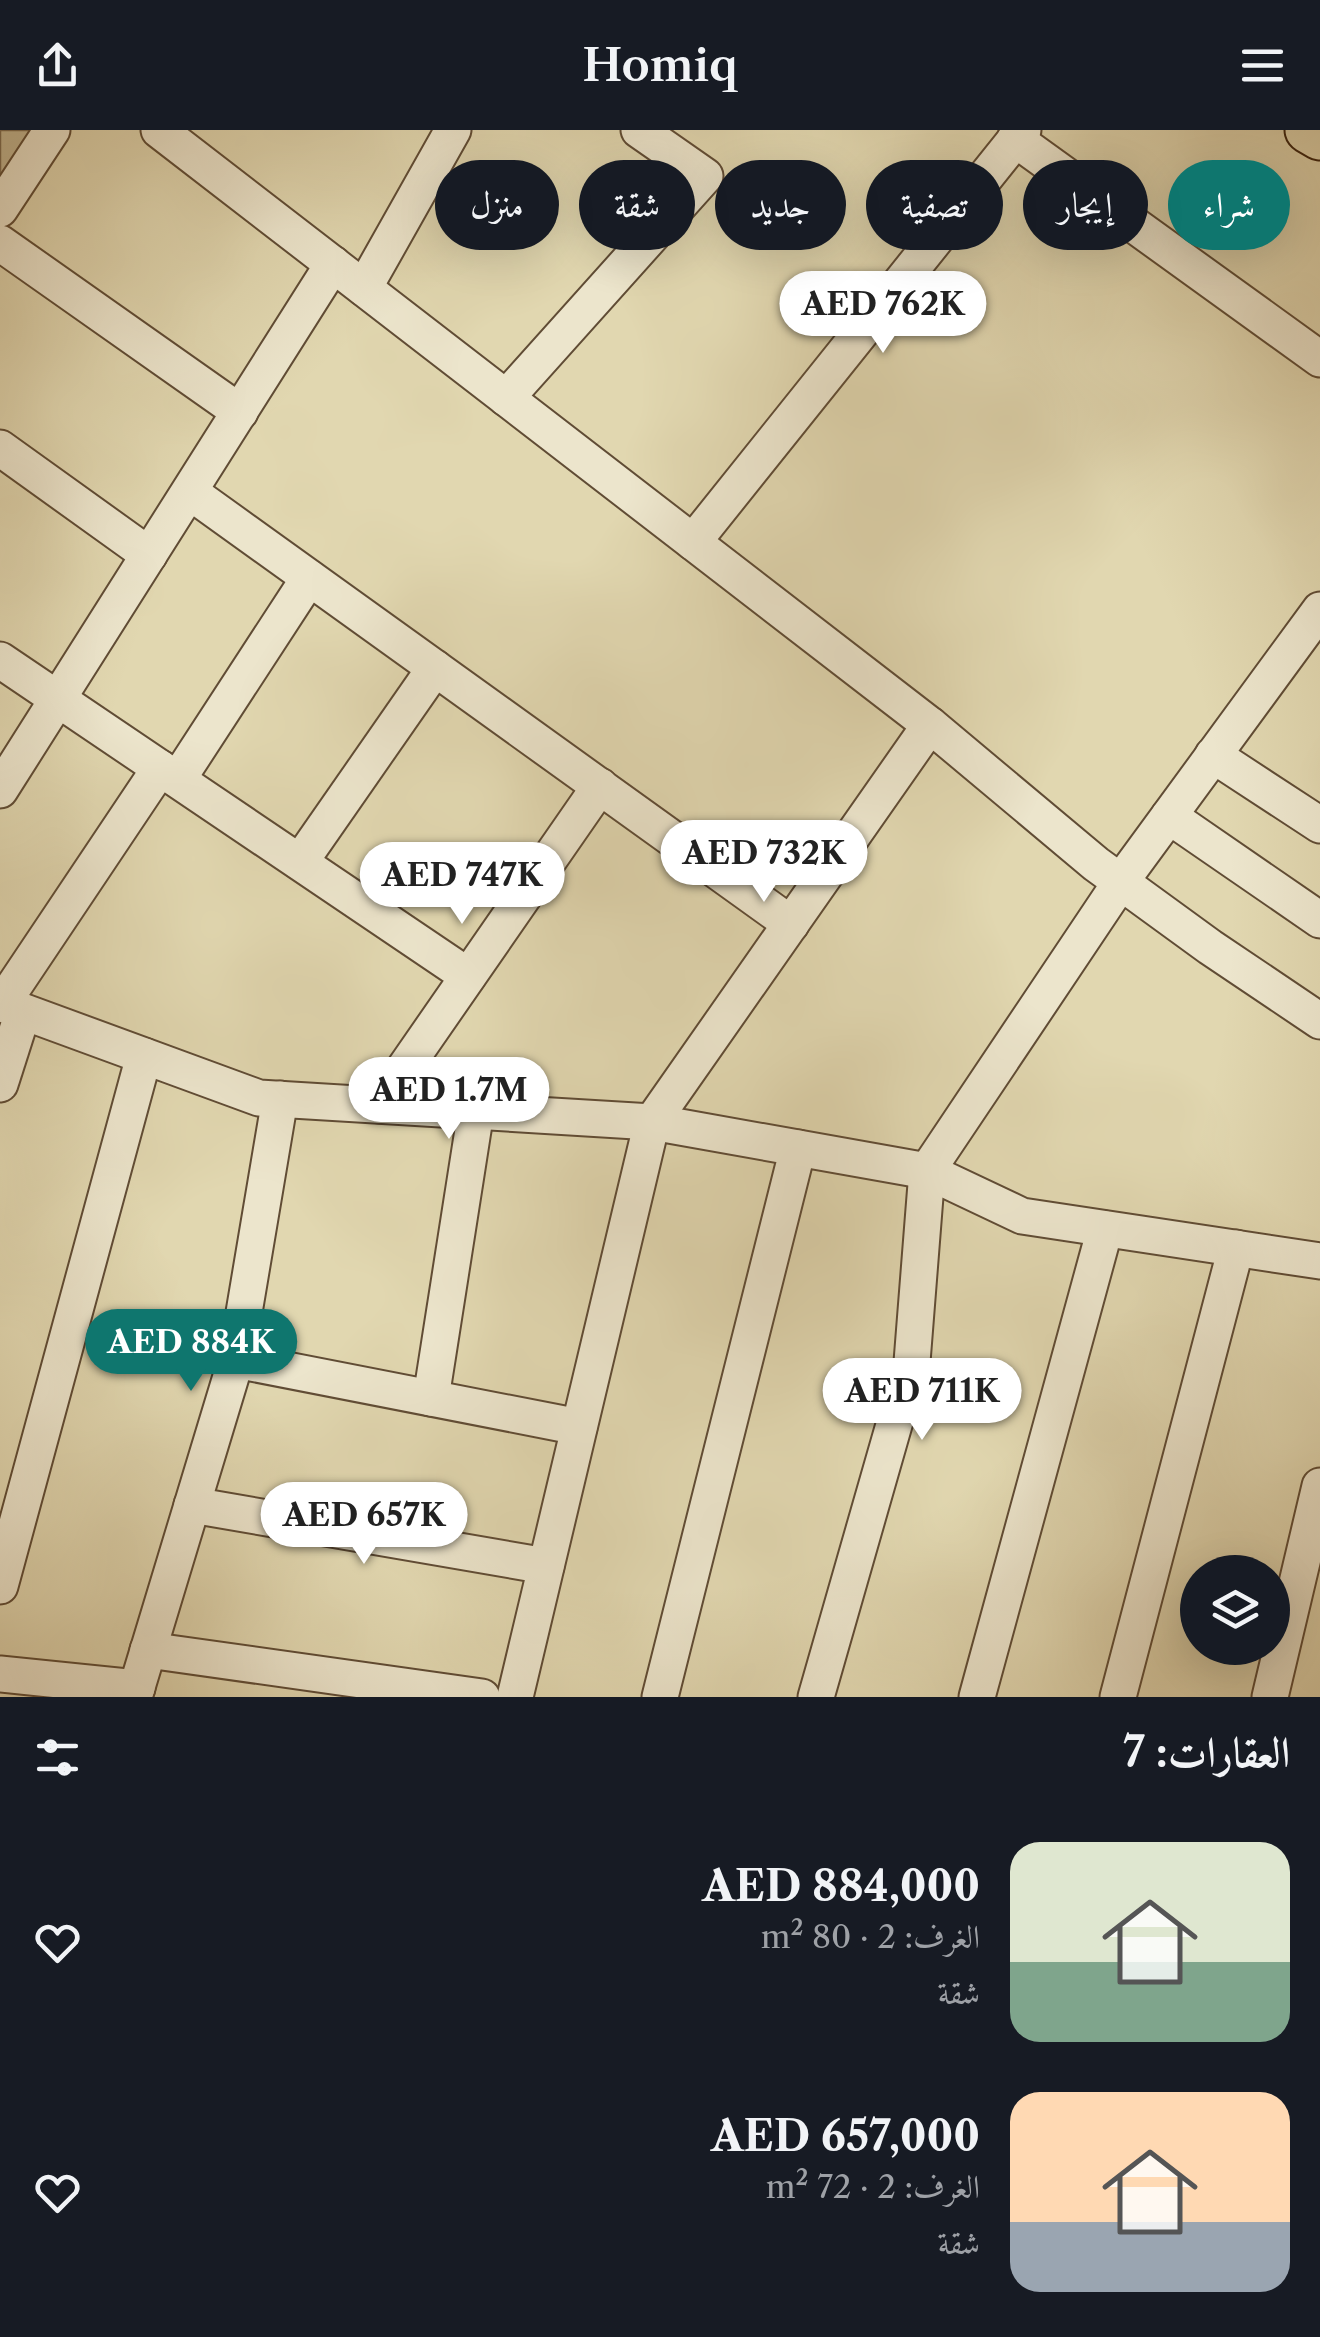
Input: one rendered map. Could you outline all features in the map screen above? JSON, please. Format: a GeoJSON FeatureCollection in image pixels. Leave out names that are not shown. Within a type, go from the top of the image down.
{"type":"FeatureCollection","features":[{"type":"Feature","properties":{"kind":"main road"},"geometry":{"type":"LineString","coordinates":[[1308,130],[1320,137]]}},
{"type":"Feature","properties":{"kind":"street"},"geometry":{"type":"LineString","coordinates":[[0,209],[52,130]]}},
{"type":"Feature","properties":{"kind":"street"},"geometry":{"type":"LineString","coordinates":[[159,130],[930,725],[1096,864],[1320,1020]]}},
{"type":"Feature","properties":{"kind":"street"},"geometry":{"type":"LineString","coordinates":[[364,288],[453,130]]}},
{"type":"Feature","properties":{"kind":"street"},"geometry":{"type":"LineString","coordinates":[[506,398],[705,176],[639,130]]}},
{"type":"Feature","properties":{"kind":"street"},"geometry":{"type":"LineString","coordinates":[[693,542],[1019,134],[1320,359]]}},
{"type":"Feature","properties":{"kind":"street"},"geometry":{"type":"LineString","coordinates":[[0,243],[240,412]]}},
{"type":"Feature","properties":{"kind":"street"},"geometry":{"type":"LineString","coordinates":[[0,790],[334,264]]}},
{"type":"Feature","properties":{"kind":"street"},"geometry":{"type":"LineString","coordinates":[[0,448],[149,556]]}},
{"type":"Feature","properties":{"kind":"street"},"geometry":{"type":"LineString","coordinates":[[190,492],[791,924]]}},
{"type":"Feature","properties":{"kind":"street"},"geometry":{"type":"LineString","coordinates":[[0,1084],[8,1006],[310,578]]}},
{"type":"Feature","properties":{"kind":"street"},"geometry":{"type":"LineString","coordinates":[[816,1697],[912,1362],[927,1171],[1122,880],[1320,610]]}},
{"type":"Feature","properties":{"kind":"street"},"geometry":{"type":"LineString","coordinates":[[0,660],[468,976]]}},
{"type":"Feature","properties":{"kind":"street"},"geometry":{"type":"LineString","coordinates":[[300,862],[435,668]]}},
{"type":"Feature","properties":{"kind":"street"},"geometry":{"type":"LineString","coordinates":[[514,1697],[652,1122],[930,725]]}},
{"type":"Feature","properties":{"kind":"street"},"geometry":{"type":"LineString","coordinates":[[1213,756],[1320,824]]}},
{"type":"Feature","properties":{"kind":"street"},"geometry":{"type":"LineString","coordinates":[[379,1105],[600,786]]}},
{"type":"Feature","properties":{"kind":"street"},"geometry":{"type":"LineString","coordinates":[[1169,816],[1320,920]]}},
{"type":"Feature","properties":{"kind":"street"},"geometry":{"type":"LineString","coordinates":[[8,1006],[258,1098],[652,1122],[927,1171],[1022,1216],[1320,1261]]}},
{"type":"Feature","properties":{"kind":"street"},"geometry":{"type":"LineString","coordinates":[[0,1586],[144,1056]]}},
{"type":"Feature","properties":{"kind":"street"},"geometry":{"type":"LineString","coordinates":[[0,1674],[135,1693],[236,1360],[280,1099]]}},
{"type":"Feature","properties":{"kind":"street"},"geometry":{"type":"LineString","coordinates":[[430,1398],[476,1111]]}},
{"type":"Feature","properties":{"kind":"street"},"geometry":{"type":"LineString","coordinates":[[660,1697],[798,1148]]}},
{"type":"Feature","properties":{"kind":"street"},"geometry":{"type":"LineString","coordinates":[[976,1697],[1105,1228]]}},
{"type":"Feature","properties":{"kind":"street"},"geometry":{"type":"LineString","coordinates":[[1118,1697],[1236,1248]]}},
{"type":"Feature","properties":{"kind":"street"},"geometry":{"type":"LineString","coordinates":[[236,1360],[579,1427]]}},
{"type":"Feature","properties":{"kind":"street"},"geometry":{"type":"LineString","coordinates":[[1270,1697],[1320,1486]]}},
{"type":"Feature","properties":{"kind":"street"},"geometry":{"type":"LineString","coordinates":[[192,1505],[546,1566]]}},
{"type":"Feature","properties":{"kind":"street"},"geometry":{"type":"LineString","coordinates":[[148,1650],[482,1697]]}},
{"type":"Feature","properties":{"kind":"shaded area"},"geometry":{"type":"Polygon","coordinates":[[[0,130],[37,130],[0,183],[0,130]]]}}]}
